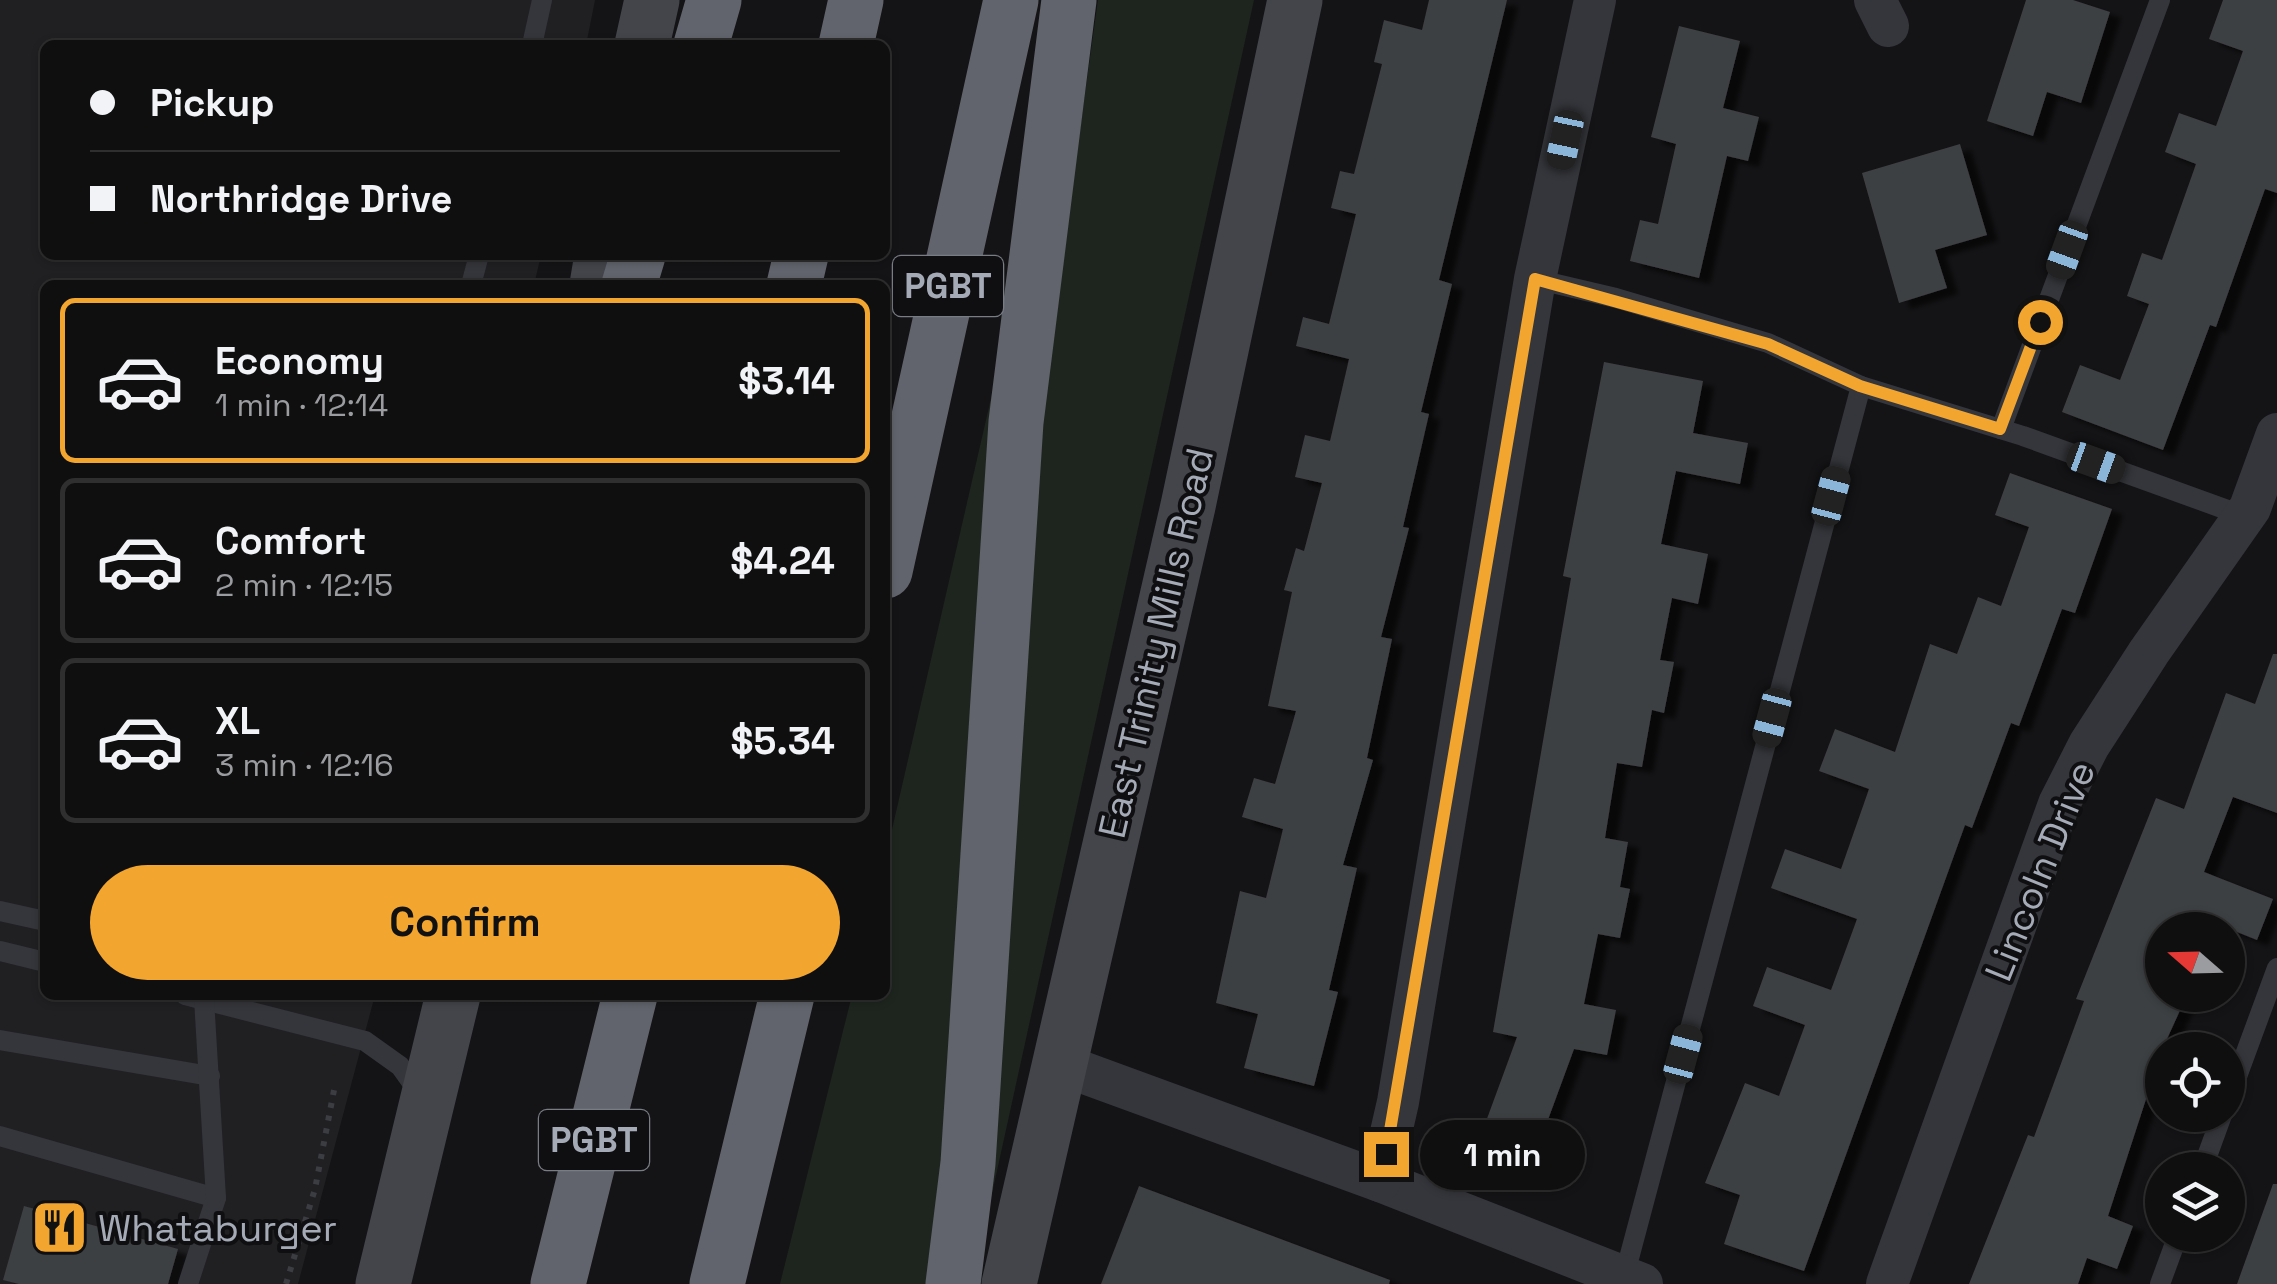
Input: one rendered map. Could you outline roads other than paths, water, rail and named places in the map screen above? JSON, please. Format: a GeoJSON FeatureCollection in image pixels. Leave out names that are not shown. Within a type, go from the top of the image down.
{"type":"FeatureCollection","features":[{"type":"Feature","properties":{"kind":"highway"},"geometry":{"type":"LineString","coordinates":[[702,40],[714,0]]}},
{"type":"Feature","properties":{"kind":"highway"},"geometry":{"type":"LineString","coordinates":[[847,40],[856,0]]}},
{"type":"Feature","properties":{"kind":"highway","name":"PGBT"},"geometry":{"type":"LineString","coordinates":[[890,549],[1011,0]]}},
{"type":"Feature","properties":{"kind":"highway"},"geometry":{"type":"LineString","coordinates":[[952,1284],[968,1163],[1016,422],[1070,0]]}},
{"type":"Feature","properties":{"kind":"highway","name":"PGBT"},"geometry":{"type":"LineString","coordinates":[[558,1284],[629,1000]]}},
{"type":"Feature","properties":{"kind":"highway"},"geometry":{"type":"LineString","coordinates":[[717,1284],[786,1000]]}},
{"type":"Feature","properties":{"kind":"main road"},"geometry":{"type":"LineString","coordinates":[[643,40],[652,0]]}},
{"type":"Feature","properties":{"kind":"main road","name":"East Trinity Mills Road"},"geometry":{"type":"LineString","coordinates":[[1009,1284],[1188,506],[1295,0]]}},
{"type":"Feature","properties":{"kind":"main road"},"geometry":{"type":"LineString","coordinates":[[384,1284],[452,1000]]}},
{"type":"Feature","properties":{"kind":"street"},"geometry":{"type":"LineString","coordinates":[[1380,1181],[1398,1102],[1535,279],[1595,0]]}},
{"type":"Feature","properties":{"kind":"street","name":"Lincoln Drive"},"geometry":{"type":"LineString","coordinates":[[1887,1284],[2058,804],[2089,745],[2244,516],[2277,434]]}},
{"type":"Feature","properties":{"kind":"street"},"geometry":{"type":"LineString","coordinates":[[1060,1064],[1380,1181],[1633,1281]]}},
{"type":"Feature","properties":{"kind":"lane"},"geometry":{"type":"LineString","coordinates":[[533,40],[542,0]]}},
{"type":"Feature","properties":{"kind":"lane"},"geometry":{"type":"LineString","coordinates":[[2000,429],[2160,0]]}},
{"type":"Feature","properties":{"kind":"lane"},"geometry":{"type":"LineString","coordinates":[[1535,279],[1768,344],[1860,386],[2000,429],[2244,516]]}},
{"type":"Feature","properties":{"kind":"lane"},"geometry":{"type":"LineString","coordinates":[[1633,1281],[1860,386]]}},
{"type":"Feature","properties":{"kind":"lane"},"geometry":{"type":"LineString","coordinates":[[0,912],[40,920]]}},
{"type":"Feature","properties":{"kind":"lane"},"geometry":{"type":"LineString","coordinates":[[0,952],[40,961]]}},
{"type":"Feature","properties":{"kind":"lane"},"geometry":{"type":"LineString","coordinates":[[2245,1055],[2277,968]]}},
{"type":"Feature","properties":{"kind":"lane"},"geometry":{"type":"LineString","coordinates":[[188,1284],[216,1198],[210,1076],[195,1000]]}},
{"type":"Feature","properties":{"kind":"lane"},"geometry":{"type":"LineString","coordinates":[[206,1000],[364,1041],[400,1066],[428,1106]]}},
{"type":"Feature","properties":{"kind":"lane"},"geometry":{"type":"LineString","coordinates":[[0,1040],[210,1076]]}},
{"type":"Feature","properties":{"kind":"lane"},"geometry":{"type":"LineString","coordinates":[[0,1136],[216,1198]]}},
{"type":"Feature","properties":{"kind":"lane"},"geometry":{"type":"LineString","coordinates":[[2160,1284],[2172,1252]]}},
{"type":"Feature","properties":{"kind":"place","name":"Whataburger"},"geometry":{"type":"Point","coordinates":[59,1228]}}]}
